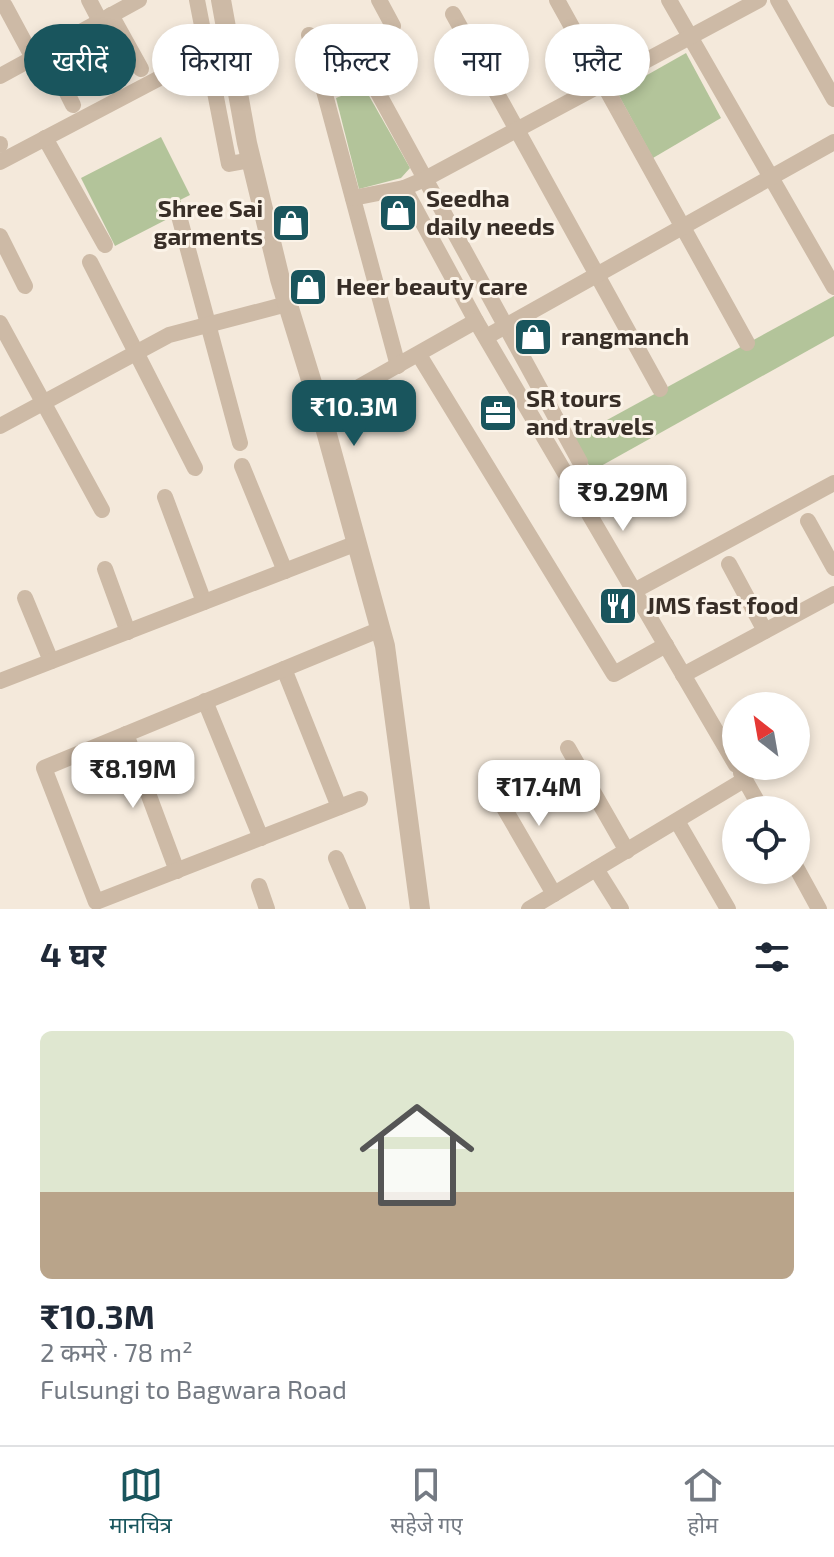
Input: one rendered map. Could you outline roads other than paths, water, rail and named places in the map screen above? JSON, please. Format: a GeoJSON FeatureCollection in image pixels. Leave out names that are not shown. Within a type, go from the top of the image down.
{"type":"FeatureCollection","features":[{"type":"Feature","properties":{"kind":"street"},"geometry":{"type":"LineString","coordinates":[[89,0],[106,18],[141,69]]}},
{"type":"Feature","properties":{"kind":"street"},"geometry":{"type":"LineString","coordinates":[[95,24],[139,0]]}},
{"type":"Feature","properties":{"kind":"street"},"geometry":{"type":"LineString","coordinates":[[197,0],[202,24]]}},
{"type":"Feature","properties":{"kind":"street"},"geometry":{"type":"LineString","coordinates":[[221,0],[226,24]]}},
{"type":"Feature","properties":{"kind":"street"},"geometry":{"type":"LineString","coordinates":[[379,0],[392,24]]}},
{"type":"Feature","properties":{"kind":"street"},"geometry":{"type":"LineString","coordinates":[[557,0],[570,24]]}},
{"type":"Feature","properties":{"kind":"street"},"geometry":{"type":"LineString","coordinates":[[669,0],[834,287]]}},
{"type":"Feature","properties":{"kind":"street"},"geometry":{"type":"LineString","coordinates":[[650,59],[759,0]]}},
{"type":"Feature","properties":{"kind":"street"},"geometry":{"type":"LineString","coordinates":[[778,0],[834,99]]}},
{"type":"Feature","properties":{"kind":"street"},"geometry":{"type":"LineString","coordinates":[[5,6],[24,32]]}},
{"type":"Feature","properties":{"kind":"street"},"geometry":{"type":"LineString","coordinates":[[453,14],[660,389]]}},
{"type":"Feature","properties":{"kind":"street"},"geometry":{"type":"LineString","coordinates":[[0,76],[24,63]]}},
{"type":"Feature","properties":{"kind":"street"},"geometry":{"type":"LineString","coordinates":[[0,162],[152,80]]}},
{"type":"Feature","properties":{"kind":"street"},"geometry":{"type":"LineString","coordinates":[[67,96],[73,105]]}},
{"type":"Feature","properties":{"kind":"street"},"geometry":{"type":"LineString","coordinates":[[216,96],[229,164],[251,160]]}},
{"type":"Feature","properties":{"kind":"street"},"geometry":{"type":"LineString","coordinates":[[240,96],[251,160],[287,304],[320,409],[381,629],[415,907]]}},
{"type":"Feature","properties":{"kind":"street"},"geometry":{"type":"LineString","coordinates":[[325,96],[398,366]]}},
{"type":"Feature","properties":{"kind":"street"},"geometry":{"type":"LineString","coordinates":[[380,96],[580,462]]}},
{"type":"Feature","properties":{"kind":"street"},"geometry":{"type":"LineString","coordinates":[[353,198],[404,188],[425,179],[582,96]]}},
{"type":"Feature","properties":{"kind":"street"},"geometry":{"type":"LineString","coordinates":[[609,96],[747,343]]}},
{"type":"Feature","properties":{"kind":"street"},"geometry":{"type":"LineString","coordinates":[[45,138],[105,245]]}},
{"type":"Feature","properties":{"kind":"street"},"geometry":{"type":"LineString","coordinates":[[486,337],[834,142]]}},
{"type":"Feature","properties":{"kind":"street"},"geometry":{"type":"LineString","coordinates":[[404,188],[476,321],[722,741]]}},
{"type":"Feature","properties":{"kind":"street"},"geometry":{"type":"LineString","coordinates":[[179,216],[240,443]]}},
{"type":"Feature","properties":{"kind":"street"},"geometry":{"type":"LineString","coordinates":[[0,236],[25,286]]}},
{"type":"Feature","properties":{"kind":"street"},"geometry":{"type":"LineString","coordinates":[[90,262],[195,468]]}},
{"type":"Feature","properties":{"kind":"street"},"geometry":{"type":"LineString","coordinates":[[0,426],[169,335],[287,304]]}},
{"type":"Feature","properties":{"kind":"street"},"geometry":{"type":"LineString","coordinates":[[320,409],[476,321]]}},
{"type":"Feature","properties":{"kind":"street"},"geometry":{"type":"LineString","coordinates":[[0,323],[102,510]]}},
{"type":"Feature","properties":{"kind":"street"},"geometry":{"type":"LineString","coordinates":[[419,355],[614,674],[666,645]]}},
{"type":"Feature","properties":{"kind":"street"},"geometry":{"type":"LineString","coordinates":[[242,466],[285,571]]}},
{"type":"Feature","properties":{"kind":"street"},"geometry":{"type":"LineString","coordinates":[[634,591],[834,483]]}},
{"type":"Feature","properties":{"kind":"street"},"geometry":{"type":"LineString","coordinates":[[165,497],[204,602]]}},
{"type":"Feature","properties":{"kind":"street"},"geometry":{"type":"LineString","coordinates":[[808,521],[834,568]]}},
{"type":"Feature","properties":{"kind":"street"},"geometry":{"type":"LineString","coordinates":[[0,681],[357,543]]}},
{"type":"Feature","properties":{"kind":"street"},"geometry":{"type":"LineString","coordinates":[[729,564],[765,631]]}},
{"type":"Feature","properties":{"kind":"street"},"geometry":{"type":"LineString","coordinates":[[105,569],[128,632]]}},
{"type":"Feature","properties":{"kind":"street"},"geometry":{"type":"LineString","coordinates":[[683,675],[834,594]]}},
{"type":"Feature","properties":{"kind":"street"},"geometry":{"type":"LineString","coordinates":[[25,598],[51,661]]}},
{"type":"Feature","properties":{"kind":"street"},"geometry":{"type":"LineString","coordinates":[[360,799],[96,902],[44,768],[381,629]]}},
{"type":"Feature","properties":{"kind":"street"},"geometry":{"type":"LineString","coordinates":[[284,669],[339,807]]}},
{"type":"Feature","properties":{"kind":"street"},"geometry":{"type":"LineString","coordinates":[[205,701],[261,838]]}},
{"type":"Feature","properties":{"kind":"street"},"geometry":{"type":"LineString","coordinates":[[126,734],[177,871]]}},
{"type":"Feature","properties":{"kind":"street"},"geometry":{"type":"LineString","coordinates":[[568,748],[627,851]]}},
{"type":"Feature","properties":{"kind":"street"},"geometry":{"type":"LineString","coordinates":[[529,909],[677,821],[727,780]]}},
{"type":"Feature","properties":{"kind":"street"},"geometry":{"type":"LineString","coordinates":[[489,782],[554,894]]}},
{"type":"Feature","properties":{"kind":"street"},"geometry":{"type":"LineString","coordinates":[[677,821],[728,909]]}},
{"type":"Feature","properties":{"kind":"street"},"geometry":{"type":"LineString","coordinates":[[336,858],[358,909]]}},
{"type":"Feature","properties":{"kind":"street"},"geometry":{"type":"LineString","coordinates":[[596,869],[621,909]]}},
{"type":"Feature","properties":{"kind":"street"},"geometry":{"type":"LineString","coordinates":[[805,884],[819,909]]}},
{"type":"Feature","properties":{"kind":"street"},"geometry":{"type":"LineString","coordinates":[[259,886],[267,909]]}},
{"type":"Feature","properties":{"kind":"place","name":"Seedha daily needs"},"geometry":{"type":"Point","coordinates":[398,213]}},
{"type":"Feature","properties":{"kind":"place","name":"Shree Sai garments"},"geometry":{"type":"Point","coordinates":[291,223]}},
{"type":"Feature","properties":{"kind":"place","name":"Heer beauty care"},"geometry":{"type":"Point","coordinates":[308,287]}},
{"type":"Feature","properties":{"kind":"place","name":"rangmanch"},"geometry":{"type":"Point","coordinates":[533,337]}},
{"type":"Feature","properties":{"kind":"place","name":"SR tours and travels"},"geometry":{"type":"Point","coordinates":[498,413]}},
{"type":"Feature","properties":{"kind":"place","name":"JMS fast food"},"geometry":{"type":"Point","coordinates":[618,606]}}]}
